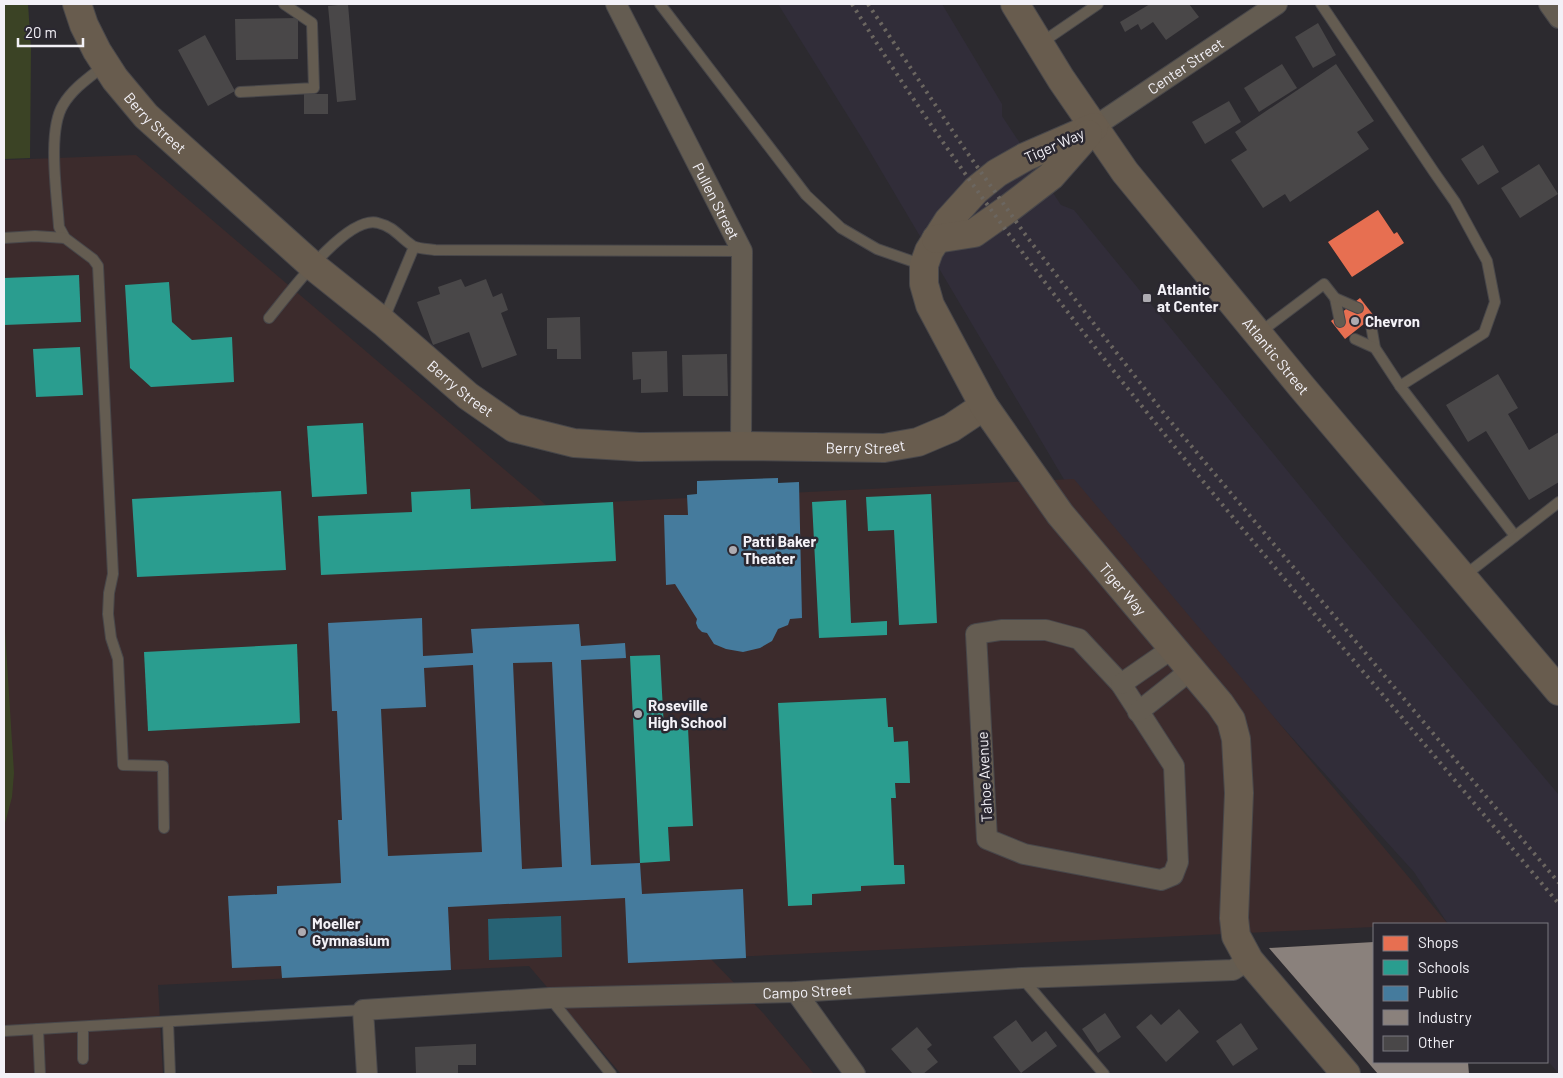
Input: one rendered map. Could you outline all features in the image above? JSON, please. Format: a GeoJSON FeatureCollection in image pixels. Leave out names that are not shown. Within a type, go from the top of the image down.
{"type":"FeatureCollection","features":[{"type":"Feature","properties":{"kind":"street","name":"Berry Street"},"geometry":{"type":"LineString","coordinates":[[77,4],[84,25],[106,65],[115,79],[146,116],[313,266],[383,322],[468,396],[514,428],[574,443],[639,447],[884,448],[918,442],[951,428],[984,406]]}},
{"type":"Feature","properties":{"kind":"street","name":"Pullen Street"},"geometry":{"type":"LineString","coordinates":[[616,4],[742,251],[741,446]]}},
{"type":"Feature","properties":{"kind":"street","name":"Atlantic Street"},"geometry":{"type":"LineString","coordinates":[[1015,4],[1125,172],[1258,334],[1558,687]]}},
{"type":"Feature","properties":{"kind":"street","name":"Center Street"},"geometry":{"type":"LineString","coordinates":[[1094,127],[1277,4]]}},
{"type":"Feature","properties":{"kind":"street"},"geometry":{"type":"LineString","coordinates":[[1549,4],[1559,18]]}},
{"type":"Feature","properties":{"kind":"street","name":"Tiger Way"},"geometry":{"type":"LineString","coordinates":[[1094,127],[1025,157],[997,173],[976,190],[948,221],[928,251],[924,266],[924,284],[930,305],[984,406],[1060,514],[1231,720],[1236,739],[1240,793],[1234,918],[1236,936],[1249,960]]}},
{"type":"Feature","properties":{"kind":"street","name":"Tahoe Avenue"},"geometry":{"type":"LineString","coordinates":[[1001,630],[1046,630],[1079,639],[1121,684],[1174,766],[1178,862],[1173,875],[1162,880],[1024,854],[987,839],[976,634],[1001,630]]}},
{"type":"Feature","properties":{"kind":"street"},"geometry":{"type":"LineString","coordinates":[[1121,684],[1173,648]]}},
{"type":"Feature","properties":{"kind":"street"},"geometry":{"type":"LineString","coordinates":[[1138,712],[1191,670]]}},
{"type":"Feature","properties":{"kind":"street"},"geometry":{"type":"LineString","coordinates":[[1249,960],[1346,1074]]}},
{"type":"Feature","properties":{"kind":"street","name":"Campo Street"},"geometry":{"type":"LineString","coordinates":[[363,1010],[550,998],[796,992],[1022,978],[1233,970],[1249,960]]}},
{"type":"Feature","properties":{"kind":"street"},"geometry":{"type":"LineString","coordinates":[[796,992],[855,1074]]}},
{"type":"Feature","properties":{"kind":"street"},"geometry":{"type":"LineString","coordinates":[[363,1010],[367,1074]]}},
{"type":"Feature","properties":{"kind":"lane"},"geometry":{"type":"LineString","coordinates":[[240,92],[314,88],[312,23],[284,4]]}},
{"type":"Feature","properties":{"kind":"lane"},"geometry":{"type":"LineString","coordinates":[[660,4],[806,195],[841,228],[877,249],[924,266]]}},
{"type":"Feature","properties":{"kind":"lane"},"geometry":{"type":"LineString","coordinates":[[1040,44],[1098,4]]}},
{"type":"Feature","properties":{"kind":"lane"},"geometry":{"type":"LineString","coordinates":[[1322,4],[1456,202],[1487,261],[1495,302],[1484,333],[1400,386]]}},
{"type":"Feature","properties":{"kind":"lane"},"geometry":{"type":"LineString","coordinates":[[106,65],[73,92],[62,106],[56,123],[55,143],[59,226],[65,238],[93,259],[98,266],[113,574],[109,593],[108,614],[111,638],[118,659],[123,765],[163,766],[164,828]]}},
{"type":"Feature","properties":{"kind":"lane"},"geometry":{"type":"LineString","coordinates":[[270,318],[313,266],[344,234],[360,224],[377,222],[396,230],[414,247],[435,250],[742,251]]}},
{"type":"Feature","properties":{"kind":"lane"},"geometry":{"type":"LineString","coordinates":[[4,238],[35,236],[65,238]]}},
{"type":"Feature","properties":{"kind":"lane"},"geometry":{"type":"LineString","coordinates":[[383,322],[414,247]]}},
{"type":"Feature","properties":{"kind":"lane"},"geometry":{"type":"LineString","coordinates":[[1258,334],[1324,284],[1335,298],[1340,322]]}},
{"type":"Feature","properties":{"kind":"lane"},"geometry":{"type":"LineString","coordinates":[[1335,298],[1358,308]]}},
{"type":"Feature","properties":{"kind":"lane"},"geometry":{"type":"LineString","coordinates":[[1371,325],[1375,348],[1400,386],[1515,536]]}},
{"type":"Feature","properties":{"kind":"lane"},"geometry":{"type":"LineString","coordinates":[[1355,339],[1375,348]]}},
{"type":"Feature","properties":{"kind":"lane"},"geometry":{"type":"LineString","coordinates":[[1463,576],[1559,502]]}},
{"type":"Feature","properties":{"kind":"lane"},"geometry":{"type":"LineString","coordinates":[[1022,978],[1104,1074]]}},
{"type":"Feature","properties":{"kind":"lane"},"geometry":{"type":"LineString","coordinates":[[550,998],[612,1074]]}},
{"type":"Feature","properties":{"kind":"lane"},"geometry":{"type":"LineString","coordinates":[[4,1031],[363,1010]]}},
{"type":"Feature","properties":{"kind":"lane"},"geometry":{"type":"LineString","coordinates":[[168,1022],[170,1074]]}},
{"type":"Feature","properties":{"kind":"lane"},"geometry":{"type":"LineString","coordinates":[[83,1027],[83,1059]]}},
{"type":"Feature","properties":{"kind":"lane"},"geometry":{"type":"LineString","coordinates":[[38,1029],[40,1074]]}},
{"type":"Feature","properties":{"kind":"shaded area"},"geometry":{"type":"Polygon","coordinates":[[[778,4],[942,4],[1002,104],[1002,116],[1061,205],[1074,210],[1344,540],[1559,795],[1559,1074],[1548,1061],[1548,923],[1447,923],[1414,872],[1075,498],[863,140],[778,4]]]}},
{"type":"Feature","properties":{"kind":"shaded area","name":"Roseville High School"},"geometry":{"type":"Polygon","coordinates":[[[136,155],[546,505],[1074,479],[1447,923],[1373,923],[1373,927],[710,958],[764,1014],[814,1074],[621,1074],[529,966],[158,985],[163,1074],[4,1074],[4,160],[136,155]]]}},
{"type":"Feature","properties":{"kind":"green space"},"geometry":{"type":"Polygon","coordinates":[[[4,4],[28,4],[31,48],[30,158],[4,159],[4,4]]]}},
{"type":"Feature","properties":{"kind":"green space"},"geometry":{"type":"Polygon","coordinates":[[[4,615],[14,773],[12,797],[4,827],[4,615]]]}},
{"type":"Feature","properties":{"kind":"water"},"geometry":{"type":"Polygon","coordinates":[[[561,916],[562,957],[489,960],[488,919],[561,916]]]}},
{"type":"Feature","properties":{"kind":"building: Shops"},"geometry":{"type":"Polygon","coordinates":[[[1378,210],[1394,234],[1397,232],[1404,243],[1352,277],[1328,242],[1378,210]]]}},
{"type":"Feature","properties":{"kind":"building: Shops"},"geometry":{"type":"Polygon","coordinates":[[[1360,298],[1374,316],[1345,339],[1331,321],[1360,298]]]}},
{"type":"Feature","properties":{"kind":"building: Schools"},"geometry":{"type":"Polygon","coordinates":[[[79,275],[81,322],[4,325],[4,278],[79,275]]]}},
{"type":"Feature","properties":{"kind":"building: Schools"},"geometry":{"type":"Polygon","coordinates":[[[169,282],[172,322],[192,340],[232,337],[234,382],[151,387],[130,368],[125,285],[169,282]]]}},
{"type":"Feature","properties":{"kind":"building: Schools"},"geometry":{"type":"Polygon","coordinates":[[[80,347],[83,395],[36,397],[33,349],[80,347]]]}},
{"type":"Feature","properties":{"kind":"building: Schools"},"geometry":{"type":"Polygon","coordinates":[[[363,423],[367,494],[312,497],[307,426],[363,423]]]}},
{"type":"Feature","properties":{"kind":"building: Schools"},"geometry":{"type":"Polygon","coordinates":[[[470,489],[471,509],[613,502],[616,561],[321,575],[318,516],[412,512],[411,492],[470,489]]]}},
{"type":"Feature","properties":{"kind":"building: Schools"},"geometry":{"type":"Polygon","coordinates":[[[281,491],[286,570],[137,577],[132,499],[281,491]]]}},
{"type":"Feature","properties":{"kind":"building: Schools"},"geometry":{"type":"Polygon","coordinates":[[[931,494],[937,623],[899,625],[894,530],[868,531],[866,497],[931,494]]]}},
{"type":"Feature","properties":{"kind":"building: Schools"},"geometry":{"type":"Polygon","coordinates":[[[846,500],[851,623],[887,621],[887,635],[819,638],[812,502],[846,500]]]}},
{"type":"Feature","properties":{"kind":"building: Schools"},"geometry":{"type":"Polygon","coordinates":[[[297,644],[300,723],[148,731],[144,652],[297,644]]]}},
{"type":"Feature","properties":{"kind":"building: Schools"},"geometry":{"type":"Polygon","coordinates":[[[660,655],[664,729],[688,728],[693,826],[668,827],[670,861],[640,863],[630,656],[660,655]]]}},
{"type":"Feature","properties":{"kind":"building: Schools"},"geometry":{"type":"Polygon","coordinates":[[[886,698],[888,727],[893,727],[894,742],[908,741],[910,783],[895,783],[896,798],[891,798],[894,865],[904,865],[905,884],[861,886],[861,891],[812,894],[812,905],[788,906],[778,703],[886,698]]]}},
{"type":"Feature","properties":{"kind":"building: Public","name":"Patti Baker Theater"},"geometry":{"type":"Polygon","coordinates":[[[778,478],[778,483],[799,482],[802,618],[790,619],[788,625],[778,629],[772,641],[760,648],[743,652],[726,649],[714,644],[707,633],[702,632],[698,628],[697,619],[675,584],[666,585],[664,515],[688,515],[687,495],[697,494],[697,481],[778,478]]]}},
{"type":"Feature","properties":{"kind":"building: Public"},"geometry":{"type":"Polygon","coordinates":[[[422,618],[423,656],[473,653],[471,629],[579,624],[581,646],[625,643],[626,658],[581,660],[591,865],[640,863],[642,894],[743,889],[746,958],[628,963],[625,898],[448,907],[451,970],[282,978],[281,966],[232,968],[228,896],[277,894],[277,886],[341,883],[338,820],[342,820],[337,711],[332,711],[328,623],[422,618]],[[552,662],[513,663],[522,869],[562,867],[552,662]],[[473,665],[424,668],[426,707],[381,709],[388,856],[482,852],[473,665]]]}},
{"type":"Feature","properties":{"kind":"building: Industry"},"geometry":{"type":"Polygon","coordinates":[[[1373,942],[1373,1063],[1468,1063],[1469,1074],[1378,1074],[1269,948],[1373,942]]]}},
{"type":"Feature","properties":{"kind":"building: Other"},"geometry":{"type":"Polygon","coordinates":[[[348,4],[356,100],[337,102],[328,6],[348,4]]]}},
{"type":"Feature","properties":{"kind":"building: Other"},"geometry":{"type":"Polygon","coordinates":[[[1150,4],[1189,4],[1199,17],[1166,40],[1153,22],[1141,30],[1138,24],[1125,32],[1120,22],[1150,4]]]}},
{"type":"Feature","properties":{"kind":"building: Other"},"geometry":{"type":"Polygon","coordinates":[[[298,18],[298,59],[236,60],[235,19],[298,18]]]}},
{"type":"Feature","properties":{"kind":"building: Other"},"geometry":{"type":"Polygon","coordinates":[[[1318,23],[1336,55],[1313,68],[1295,37],[1318,23]]]}},
{"type":"Feature","properties":{"kind":"building: Other"},"geometry":{"type":"Polygon","coordinates":[[[205,35],[235,91],[208,106],[178,50],[205,35]]]}},
{"type":"Feature","properties":{"kind":"building: Other"},"geometry":{"type":"Polygon","coordinates":[[[1282,64],[1297,88],[1259,112],[1244,88],[1282,64]]]}},
{"type":"Feature","properties":{"kind":"building: Other"},"geometry":{"type":"Polygon","coordinates":[[[1336,64],[1374,121],[1357,132],[1369,149],[1290,202],[1285,194],[1263,208],[1231,160],[1247,150],[1235,132],[1336,64]]]}},
{"type":"Feature","properties":{"kind":"building: Other"},"geometry":{"type":"Polygon","coordinates":[[[304,94],[328,94],[328,114],[304,114],[304,94]]]}},
{"type":"Feature","properties":{"kind":"building: Other"},"geometry":{"type":"Polygon","coordinates":[[[1229,101],[1241,122],[1205,144],[1192,122],[1229,101]]]}},
{"type":"Feature","properties":{"kind":"building: Other"},"geometry":{"type":"Polygon","coordinates":[[[1483,145],[1499,172],[1478,185],[1461,159],[1483,145]]]}},
{"type":"Feature","properties":{"kind":"building: Other"},"geometry":{"type":"Polygon","coordinates":[[[1539,164],[1558,194],[1520,218],[1501,188],[1539,164]]]}},
{"type":"Feature","properties":{"kind":"building: Other"},"geometry":{"type":"Polygon","coordinates":[[[461,279],[465,287],[486,279],[493,297],[502,293],[508,310],[501,313],[517,355],[482,368],[469,332],[433,345],[417,302],[440,294],[438,287],[461,279]]]}},
{"type":"Feature","properties":{"kind":"building: Other"},"geometry":{"type":"Polygon","coordinates":[[[580,317],[581,359],[557,359],[557,349],[547,349],[547,318],[580,317]]]}},
{"type":"Feature","properties":{"kind":"building: Other"},"geometry":{"type":"Polygon","coordinates":[[[667,351],[668,392],[641,393],[641,379],[633,380],[632,352],[667,351]]]}},
{"type":"Feature","properties":{"kind":"building: Other"},"geometry":{"type":"Polygon","coordinates":[[[727,354],[728,396],[683,396],[682,355],[727,354]]]}},
{"type":"Feature","properties":{"kind":"building: Other"},"geometry":{"type":"Polygon","coordinates":[[[1498,374],[1518,408],[1508,414],[1529,450],[1559,432],[1559,482],[1529,500],[1486,431],[1468,442],[1446,405],[1498,374]]]}},
{"type":"Feature","properties":{"kind":"building: Other"},"geometry":{"type":"Polygon","coordinates":[[[1179,1009],[1199,1032],[1166,1062],[1136,1027],[1151,1014],[1161,1025],[1179,1009]]]}},
{"type":"Feature","properties":{"kind":"building: Other"},"geometry":{"type":"Polygon","coordinates":[[[1105,1013],[1121,1037],[1098,1053],[1082,1029],[1105,1013]]]}},
{"type":"Feature","properties":{"kind":"building: Other"},"geometry":{"type":"Polygon","coordinates":[[[1016,1020],[1032,1042],[1046,1031],[1057,1046],[1021,1073],[993,1037],[1016,1020]]]}},
{"type":"Feature","properties":{"kind":"building: Other"},"geometry":{"type":"Polygon","coordinates":[[[1241,1023],[1258,1049],[1233,1066],[1216,1041],[1241,1023]]]}},
{"type":"Feature","properties":{"kind":"building: Other"},"geometry":{"type":"Polygon","coordinates":[[[917,1027],[932,1045],[927,1049],[938,1062],[923,1074],[913,1074],[891,1049],[917,1027]]]}},
{"type":"Feature","properties":{"kind":"building: Other"},"geometry":{"type":"Polygon","coordinates":[[[476,1044],[476,1065],[458,1065],[458,1074],[416,1074],[415,1047],[476,1044]]]}},
{"type":"Feature","properties":{"kind":"railway"},"geometry":{"type":"LineString","coordinates":[[852,4],[952,155],[1005,229],[1115,373],[1230,513],[1559,904]]}},
{"type":"Feature","properties":{"kind":"railway"},"geometry":{"type":"LineString","coordinates":[[868,4],[966,151],[1027,237],[1166,416],[1559,883]]}},
{"type":"Feature","properties":{"kind":"place","name":"Atlantic at Center"},"geometry":{"type":"Point","coordinates":[1147,298]}},
{"type":"Feature","properties":{"kind":"place","name":"Chevron"},"geometry":{"type":"Point","coordinates":[1355,321]}},
{"type":"Feature","properties":{"kind":"place","name":"Patti Baker Theater"},"geometry":{"type":"Point","coordinates":[733,550]}},
{"type":"Feature","properties":{"kind":"place","name":"Roseville High School"},"geometry":{"type":"Point","coordinates":[638,714]}},
{"type":"Feature","properties":{"kind":"place","name":"Moeller Gymnasium"},"geometry":{"type":"Point","coordinates":[302,932]}}]}
